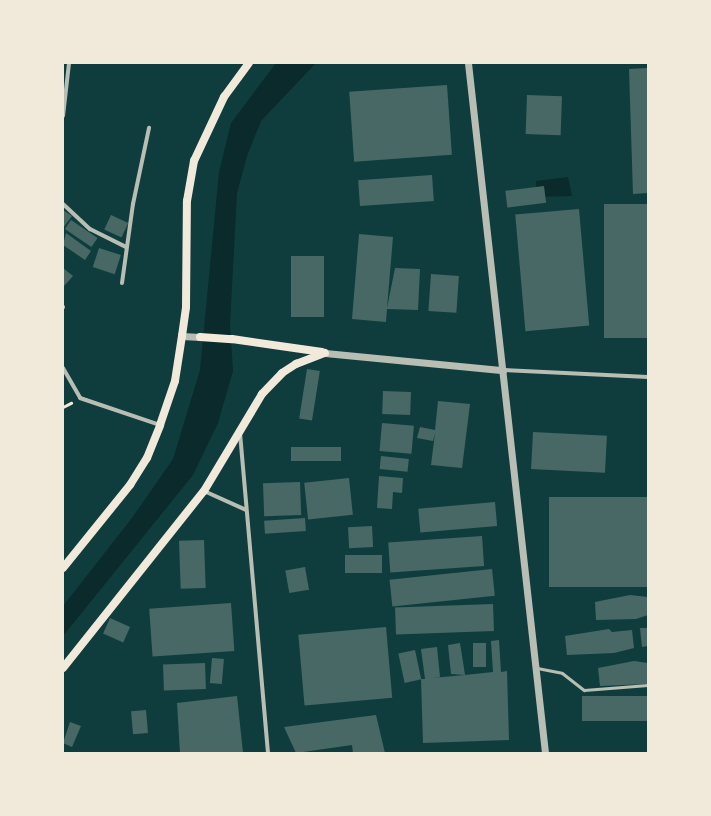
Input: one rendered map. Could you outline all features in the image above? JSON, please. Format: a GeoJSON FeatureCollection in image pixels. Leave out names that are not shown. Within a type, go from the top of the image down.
{"type":"FeatureCollection","features":[{"type":"Feature","properties":{"kind":"main road"},"geometry":{"type":"LineString","coordinates":[[63,568],[130,485],[146,458],[160,425],[175,381],[186,307],[187,201],[194,161],[224,97],[249,63]]}},
{"type":"Feature","properties":{"kind":"main road"},"geometry":{"type":"LineString","coordinates":[[200,337],[232,339],[325,353]]}},
{"type":"Feature","properties":{"kind":"main road"},"geometry":{"type":"LineString","coordinates":[[63,668],[204,491],[240,427],[262,394],[282,373],[296,364],[325,353]]}},
{"type":"Feature","properties":{"kind":"street"},"geometry":{"type":"LineString","coordinates":[[63,116],[69,63]]}},
{"type":"Feature","properties":{"kind":"street"},"geometry":{"type":"LineString","coordinates":[[468,63],[545,753]]}},
{"type":"Feature","properties":{"kind":"street"},"geometry":{"type":"LineString","coordinates":[[122,283],[126,247],[149,128]]}},
{"type":"Feature","properties":{"kind":"street"},"geometry":{"type":"LineString","coordinates":[[63,204],[90,229],[126,247]]}},
{"type":"Feature","properties":{"kind":"street"},"geometry":{"type":"LineString","coordinates":[[182,336],[200,337]]}},
{"type":"Feature","properties":{"kind":"street"},"geometry":{"type":"LineString","coordinates":[[325,353],[503,370],[648,377]]}},
{"type":"Feature","properties":{"kind":"street"},"geometry":{"type":"LineString","coordinates":[[63,368],[80,398],[160,425]]}},
{"type":"Feature","properties":{"kind":"street"},"geometry":{"type":"LineString","coordinates":[[240,427],[268,753]]}},
{"type":"Feature","properties":{"kind":"street"},"geometry":{"type":"LineString","coordinates":[[204,491],[246,510]]}},
{"type":"Feature","properties":{"kind":"lane"},"geometry":{"type":"LineString","coordinates":[[536,668],[562,673],[584,690],[648,685]]}},
{"type":"Feature","properties":{"kind":"water"},"geometry":{"type":"Polygon","coordinates":[[[276,63],[316,63],[261,121],[247,156],[237,193],[230,324],[233,371],[218,423],[193,475],[63,636],[63,606],[132,518],[173,459],[200,370],[219,172],[231,123],[276,63]]]}},
{"type":"Feature","properties":{"kind":"water"},"geometry":{"type":"Polygon","coordinates":[[[568,177],[572,196],[536,197],[536,181],[568,177]]]}},
{"type":"Feature","properties":{"kind":"building"},"geometry":{"type":"Polygon","coordinates":[[[648,68],[648,193],[633,194],[629,69],[648,68]]]}},
{"type":"Feature","properties":{"kind":"building"},"geometry":{"type":"Polygon","coordinates":[[[447,85],[452,155],[354,162],[349,92],[447,85]]]}},
{"type":"Feature","properties":{"kind":"building"},"geometry":{"type":"Polygon","coordinates":[[[527,95],[562,96],[561,135],[526,134],[527,95]]]}},
{"type":"Feature","properties":{"kind":"building"},"geometry":{"type":"Polygon","coordinates":[[[432,175],[434,201],[360,206],[358,180],[432,175]]]}},
{"type":"Feature","properties":{"kind":"building"},"geometry":{"type":"Polygon","coordinates":[[[544,186],[546,203],[507,208],[505,191],[544,186]]]}},
{"type":"Feature","properties":{"kind":"building"},"geometry":{"type":"Polygon","coordinates":[[[604,204],[648,204],[648,338],[604,338],[604,204]]]}},
{"type":"Feature","properties":{"kind":"building"},"geometry":{"type":"Polygon","coordinates":[[[579,209],[589,326],[525,331],[515,215],[579,209]]]}},
{"type":"Feature","properties":{"kind":"building"},"geometry":{"type":"Polygon","coordinates":[[[63,210],[72,216],[63,228],[63,210]]]}},
{"type":"Feature","properties":{"kind":"building"},"geometry":{"type":"Polygon","coordinates":[[[111,215],[128,223],[121,238],[104,230],[111,215]]]}},
{"type":"Feature","properties":{"kind":"building"},"geometry":{"type":"Polygon","coordinates":[[[71,220],[98,238],[91,247],[65,229],[71,220]]]}},
{"type":"Feature","properties":{"kind":"building"},"geometry":{"type":"Polygon","coordinates":[[[66,233],[91,251],[85,260],[63,245],[66,233]]]}},
{"type":"Feature","properties":{"kind":"building"},"geometry":{"type":"Polygon","coordinates":[[[359,234],[393,237],[387,308],[395,268],[420,269],[418,310],[387,309],[386,322],[352,319],[359,234]]]}},
{"type":"Feature","properties":{"kind":"building"},"geometry":{"type":"Polygon","coordinates":[[[99,248],[121,255],[115,274],[93,267],[99,248]]]}},
{"type":"Feature","properties":{"kind":"building"},"geometry":{"type":"Polygon","coordinates":[[[291,256],[324,256],[324,317],[291,317],[291,256]]]}},
{"type":"Feature","properties":{"kind":"building"},"geometry":{"type":"Polygon","coordinates":[[[63,268],[73,276],[64,286],[63,286],[63,268]]]}},
{"type":"Feature","properties":{"kind":"building"},"geometry":{"type":"Polygon","coordinates":[[[431,274],[459,276],[456,313],[428,311],[431,274]]]}},
{"type":"Feature","properties":{"kind":"building"},"geometry":{"type":"Polygon","coordinates":[[[307,369],[320,371],[312,420],[299,418],[307,369]]]}},
{"type":"Feature","properties":{"kind":"building"},"geometry":{"type":"Polygon","coordinates":[[[383,391],[411,392],[410,415],[382,414],[383,391]]]}},
{"type":"Feature","properties":{"kind":"building"},"geometry":{"type":"Polygon","coordinates":[[[438,401],[470,404],[462,468],[431,465],[435,433],[433,441],[417,438],[420,427],[435,430],[438,401]]]}},
{"type":"Feature","properties":{"kind":"building"},"geometry":{"type":"Polygon","coordinates":[[[382,423],[414,426],[411,454],[380,451],[382,423]]]}},
{"type":"Feature","properties":{"kind":"building"},"geometry":{"type":"Polygon","coordinates":[[[533,432],[607,436],[605,473],[531,469],[533,432]]]}},
{"type":"Feature","properties":{"kind":"building"},"geometry":{"type":"Polygon","coordinates":[[[291,447],[341,447],[341,461],[291,461],[291,447]]]}},
{"type":"Feature","properties":{"kind":"building"},"geometry":{"type":"Polygon","coordinates":[[[381,456],[409,459],[407,472],[380,469],[381,456]]]}},
{"type":"Feature","properties":{"kind":"building"},"geometry":{"type":"Polygon","coordinates":[[[379,476],[403,478],[402,493],[393,492],[392,509],[377,508],[379,476]]]}},
{"type":"Feature","properties":{"kind":"building"},"geometry":{"type":"Polygon","coordinates":[[[349,478],[353,515],[308,520],[304,483],[349,478]]]}},
{"type":"Feature","properties":{"kind":"building"},"geometry":{"type":"Polygon","coordinates":[[[300,482],[301,515],[264,516],[263,483],[300,482]]]}},
{"type":"Feature","properties":{"kind":"building"},"geometry":{"type":"Polygon","coordinates":[[[549,497],[648,497],[648,587],[549,587],[549,497]]]}},
{"type":"Feature","properties":{"kind":"building"},"geometry":{"type":"Polygon","coordinates":[[[495,502],[497,526],[420,533],[418,509],[495,502]]]}},
{"type":"Feature","properties":{"kind":"building"},"geometry":{"type":"Polygon","coordinates":[[[305,518],[306,531],[265,534],[264,521],[305,518]]]}},
{"type":"Feature","properties":{"kind":"building"},"geometry":{"type":"Polygon","coordinates":[[[372,526],[373,547],[349,548],[348,527],[372,526]]]}},
{"type":"Feature","properties":{"kind":"building"},"geometry":{"type":"Polygon","coordinates":[[[482,536],[484,566],[390,572],[388,543],[482,536]]]}},
{"type":"Feature","properties":{"kind":"building"},"geometry":{"type":"Polygon","coordinates":[[[204,540],[206,588],[181,589],[179,541],[204,540]]]}},
{"type":"Feature","properties":{"kind":"building"},"geometry":{"type":"Polygon","coordinates":[[[345,555],[382,555],[382,573],[345,573],[345,555]]]}},
{"type":"Feature","properties":{"kind":"building"},"geometry":{"type":"Polygon","coordinates":[[[305,567],[309,590],[289,593],[285,570],[305,567]]]}},
{"type":"Feature","properties":{"kind":"building"},"geometry":{"type":"Polygon","coordinates":[[[492,569],[495,596],[392,607],[390,580],[492,569]]]}},
{"type":"Feature","properties":{"kind":"building"},"geometry":{"type":"Polygon","coordinates":[[[630,595],[648,597],[648,615],[636,619],[596,620],[595,602],[630,595]]]}},
{"type":"Feature","properties":{"kind":"building"},"geometry":{"type":"Polygon","coordinates":[[[231,603],[234,651],[153,657],[149,609],[231,603]]]}},
{"type":"Feature","properties":{"kind":"building"},"geometry":{"type":"Polygon","coordinates":[[[493,604],[494,631],[396,634],[395,607],[493,604]]]}},
{"type":"Feature","properties":{"kind":"building"},"geometry":{"type":"Polygon","coordinates":[[[110,618],[130,627],[123,642],[103,634],[110,618]]]}},
{"type":"Feature","properties":{"kind":"building"},"geometry":{"type":"Polygon","coordinates":[[[386,627],[392,698],[305,705],[298,635],[386,627]]]}},
{"type":"Feature","properties":{"kind":"building"},"geometry":{"type":"Polygon","coordinates":[[[640,628],[648,628],[648,646],[642,647],[640,628]]]}},
{"type":"Feature","properties":{"kind":"building"},"geometry":{"type":"Polygon","coordinates":[[[609,629],[612,632],[632,630],[634,648],[614,653],[567,655],[565,636],[609,629]]]}},
{"type":"Feature","properties":{"kind":"building"},"geometry":{"type":"Polygon","coordinates":[[[499,640],[501,672],[507,671],[509,740],[423,743],[421,679],[425,679],[421,649],[437,647],[440,677],[432,678],[493,672],[491,641],[499,640]]]}},
{"type":"Feature","properties":{"kind":"building"},"geometry":{"type":"Polygon","coordinates":[[[460,643],[465,675],[451,674],[448,645],[460,643]]]}},
{"type":"Feature","properties":{"kind":"building"},"geometry":{"type":"Polygon","coordinates":[[[473,643],[486,643],[486,667],[473,667],[473,643]]]}},
{"type":"Feature","properties":{"kind":"building"},"geometry":{"type":"Polygon","coordinates":[[[415,650],[421,679],[405,683],[398,654],[415,650]]]}},
{"type":"Feature","properties":{"kind":"building"},"geometry":{"type":"Polygon","coordinates":[[[212,658],[224,659],[222,684],[210,683],[212,658]]]}},
{"type":"Feature","properties":{"kind":"building"},"geometry":{"type":"Polygon","coordinates":[[[634,661],[648,663],[647,684],[600,686],[598,668],[634,661]]]}},
{"type":"Feature","properties":{"kind":"building"},"geometry":{"type":"Polygon","coordinates":[[[205,663],[206,689],[164,690],[163,664],[205,663]]]}},
{"type":"Feature","properties":{"kind":"building"},"geometry":{"type":"Polygon","coordinates":[[[237,696],[243,753],[180,753],[177,703],[237,696]]]}},
{"type":"Feature","properties":{"kind":"building"},"geometry":{"type":"Polygon","coordinates":[[[582,696],[648,696],[648,721],[582,721],[582,696]]]}},
{"type":"Feature","properties":{"kind":"building"},"geometry":{"type":"Polygon","coordinates":[[[146,710],[148,733],[133,734],[131,711],[146,710]]]}},
{"type":"Feature","properties":{"kind":"building"},"geometry":{"type":"Polygon","coordinates":[[[376,715],[385,753],[353,753],[352,745],[296,753],[284,727],[376,715]]]}},
{"type":"Feature","properties":{"kind":"building"},"geometry":{"type":"Polygon","coordinates":[[[70,722],[81,726],[72,747],[63,743],[70,722]]]}}]}
